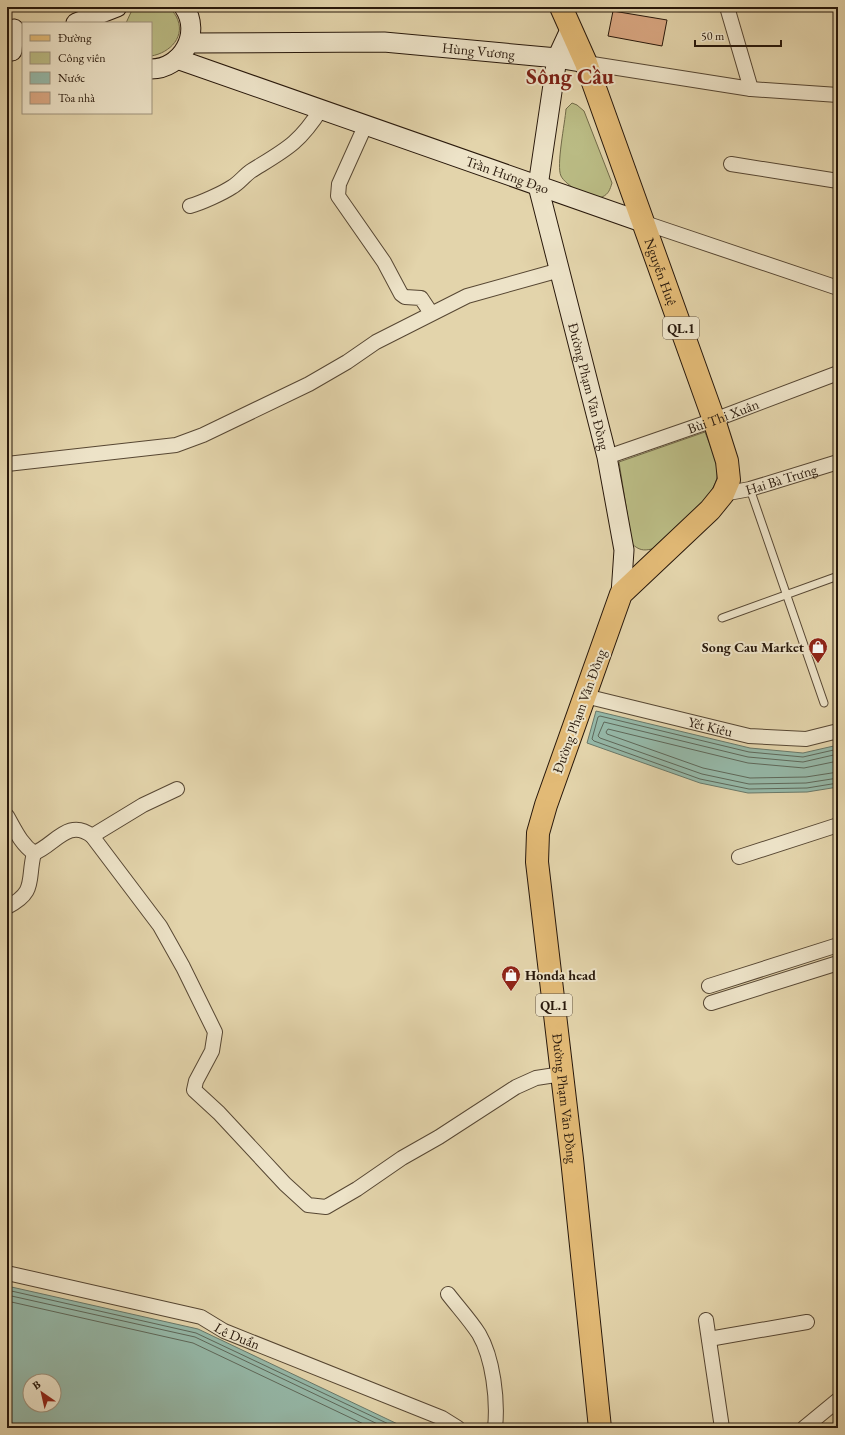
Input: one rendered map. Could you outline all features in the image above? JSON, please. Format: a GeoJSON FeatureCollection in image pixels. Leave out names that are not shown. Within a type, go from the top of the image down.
{"type":"FeatureCollection","features":[{"type":"Feature","properties":{"kind":"main road","name":"QL.1"},"geometry":{"type":"LineString","coordinates":[[561,7],[570,30]]}},
{"type":"Feature","properties":{"kind":"main road","name":"Nguyễn Huệ"},"geometry":{"type":"LineString","coordinates":[[570,30],[586,63],[714,420],[727,461],[729,480],[723,494],[710,510],[621,594]]}},
{"type":"Feature","properties":{"kind":"main road","name":"Đường Phạm Văn Đồng"},"geometry":{"type":"LineString","coordinates":[[600,1428],[537,854],[538,833],[546,805],[621,594]]}},
{"type":"Feature","properties":{"kind":"street"},"geometry":{"type":"LineString","coordinates":[[79,22],[117,7]]}},
{"type":"Feature","properties":{"kind":"street"},"geometry":{"type":"LineString","coordinates":[[112,22],[117,7]]}},
{"type":"Feature","properties":{"kind":"street"},"geometry":{"type":"LineString","coordinates":[[152,69],[168,65],[178,59],[189,43],[191,31],[190,20],[184,7]]}},
{"type":"Feature","properties":{"kind":"street"},"geometry":{"type":"LineString","coordinates":[[727,7],[751,89]]}},
{"type":"Feature","properties":{"kind":"street"},"geometry":{"type":"LineString","coordinates":[[14,51],[15,29]]}},
{"type":"Feature","properties":{"kind":"street","name":"Đường Phạm Văn Đồng"},"geometry":{"type":"LineString","coordinates":[[570,30],[557,58],[538,186],[607,456],[624,550],[621,594]]}},
{"type":"Feature","properties":{"kind":"street","name":"Hùng Vương"},"geometry":{"type":"LineString","coordinates":[[189,43],[384,42],[557,58],[751,89],[838,95]]}},
{"type":"Feature","properties":{"kind":"street","name":"Trần Hưng Đạo"},"geometry":{"type":"LineString","coordinates":[[178,59],[366,124],[538,186],[838,288]]}},
{"type":"Feature","properties":{"kind":"street"},"geometry":{"type":"LineString","coordinates":[[190,206],[203,202],[232,188],[250,172],[272,160],[293,144],[308,129],[321,109]]}},
{"type":"Feature","properties":{"kind":"street"},"geometry":{"type":"LineString","coordinates":[[366,124],[339,184],[338,196],[384,262],[401,294],[405,297],[421,298],[431,313]]}},
{"type":"Feature","properties":{"kind":"street"},"geometry":{"type":"LineString","coordinates":[[731,164],[838,181]]}},
{"type":"Feature","properties":{"kind":"street"},"geometry":{"type":"LineString","coordinates":[[7,464],[176,445],[203,435],[309,384],[347,362],[376,342],[467,296],[560,270]]}},
{"type":"Feature","properties":{"kind":"street","name":"Bùi Thị Xuân"},"geometry":{"type":"LineString","coordinates":[[607,456],[714,420],[838,373]]}},
{"type":"Feature","properties":{"kind":"street","name":"Hai Bà Trưng"},"geometry":{"type":"LineString","coordinates":[[723,494],[750,489],[838,462]]}},
{"type":"Feature","properties":{"kind":"street","name":"Yết Kiêu"},"geometry":{"type":"LineString","coordinates":[[585,696],[749,736],[806,739],[838,731]]}},
{"type":"Feature","properties":{"kind":"street"},"geometry":{"type":"LineString","coordinates":[[92,836],[143,805],[177,789]]}},
{"type":"Feature","properties":{"kind":"street"},"geometry":{"type":"LineString","coordinates":[[7,816],[18,836],[27,848],[34,853]]}},
{"type":"Feature","properties":{"kind":"street"},"geometry":{"type":"LineString","coordinates":[[739,857],[838,825]]}},
{"type":"Feature","properties":{"kind":"street"},"geometry":{"type":"LineString","coordinates":[[34,853],[41,850],[60,833],[79,830],[87,832],[92,836],[160,926],[183,967],[215,1032],[212,1051],[196,1081],[194,1090],[219,1113],[285,1184],[308,1204],[326,1207],[357,1189],[402,1158],[439,1137],[516,1087],[536,1078],[562,1074]]}},
{"type":"Feature","properties":{"kind":"street"},"geometry":{"type":"LineString","coordinates":[[7,907],[23,898],[29,890],[34,853]]}},
{"type":"Feature","properties":{"kind":"street"},"geometry":{"type":"LineString","coordinates":[[709,986],[838,945]]}},
{"type":"Feature","properties":{"kind":"street"},"geometry":{"type":"LineString","coordinates":[[712,1003],[838,963]]}},
{"type":"Feature","properties":{"kind":"street","name":"Lê Duẩn"},"geometry":{"type":"LineString","coordinates":[[7,1273],[201,1317],[224,1331],[442,1418],[458,1428]]}},
{"type":"Feature","properties":{"kind":"street"},"geometry":{"type":"LineString","coordinates":[[448,1294],[479,1334],[489,1359],[493,1383],[495,1428]]}},
{"type":"Feature","properties":{"kind":"street"},"geometry":{"type":"LineString","coordinates":[[706,1320],[722,1428]]}},
{"type":"Feature","properties":{"kind":"street"},"geometry":{"type":"LineString","coordinates":[[709,1339],[807,1322]]}},
{"type":"Feature","properties":{"kind":"street"},"geometry":{"type":"LineString","coordinates":[[804,1428],[838,1400]]}},
{"type":"Feature","properties":{"kind":"lane"},"geometry":{"type":"LineString","coordinates":[[750,489],[824,703]]}},
{"type":"Feature","properties":{"kind":"lane"},"geometry":{"type":"LineString","coordinates":[[722,618],[838,576]]}},
{"type":"Feature","properties":{"kind":"green space"},"geometry":{"type":"Polygon","coordinates":[[[160,6],[171,9],[179,23],[178,37],[175,42],[164,51],[152,56],[152,22],[126,22],[132,10],[136,7],[160,6]]]}},
{"type":"Feature","properties":{"kind":"green space"},"geometry":{"type":"Polygon","coordinates":[[[572,103],[584,111],[612,183],[608,193],[602,197],[592,197],[580,192],[568,184],[561,176],[560,154],[566,109],[572,103]]]}},
{"type":"Feature","properties":{"kind":"green space"},"geometry":{"type":"Polygon","coordinates":[[[705,432],[716,464],[717,476],[715,484],[709,494],[690,515],[652,549],[641,550],[637,548],[632,544],[619,462],[705,432]]]}},
{"type":"Feature","properties":{"kind":"water"},"geometry":{"type":"Polygon","coordinates":[[[596,711],[750,748],[803,753],[838,745],[838,787],[807,792],[748,793],[700,783],[587,743],[596,711]]]}},
{"type":"Feature","properties":{"kind":"water"},"geometry":{"type":"Polygon","coordinates":[[[7,1286],[198,1329],[406,1428],[7,1428],[7,1286]]]}},
{"type":"Feature","properties":{"kind":"building"},"geometry":{"type":"Polygon","coordinates":[[[613,11],[667,20],[662,46],[608,36],[613,11]]]}},
{"type":"Feature","properties":{"kind":"place","name":"Song Cau Market"},"geometry":{"type":"Point","coordinates":[818,664]}},
{"type":"Feature","properties":{"kind":"place","name":"Honda head"},"geometry":{"type":"Point","coordinates":[511,992]}},
{"type":"Feature","properties":{"kind":"district","name":"Sông Cầu"},"geometry":{"type":"Point","coordinates":[570,76]}}]}
